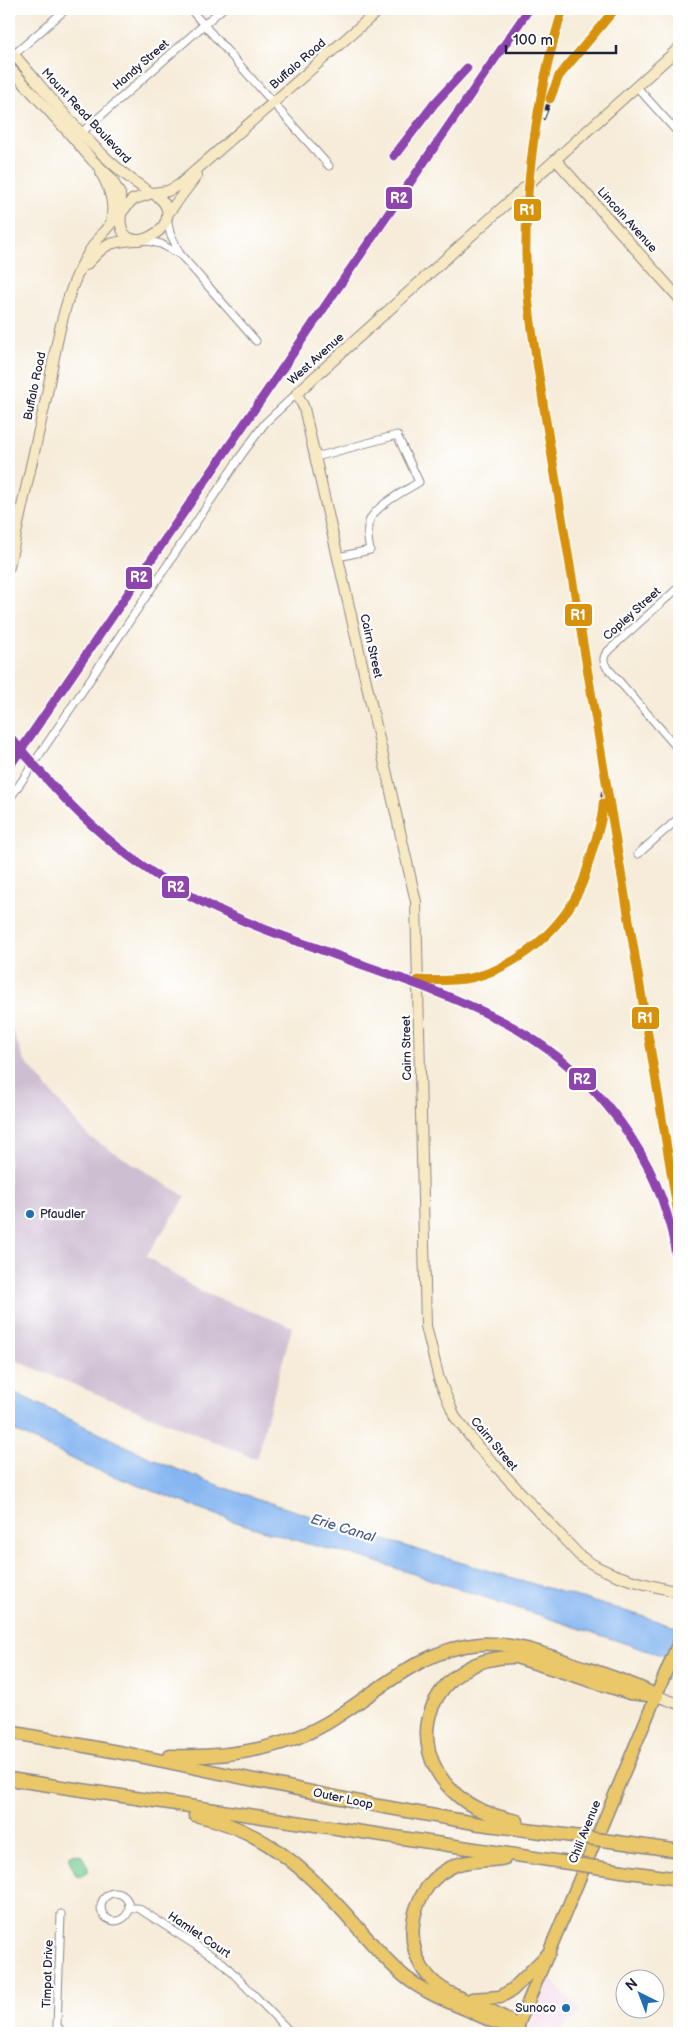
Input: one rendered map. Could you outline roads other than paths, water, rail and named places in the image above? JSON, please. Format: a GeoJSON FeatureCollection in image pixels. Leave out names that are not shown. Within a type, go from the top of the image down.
{"type":"FeatureCollection","features":[{"type":"Feature","properties":{"kind":"highway"},"geometry":{"type":"LineString","coordinates":[[134,1755],[216,1757],[252,1752],[274,1746],[326,1723],[417,1663],[449,1650],[480,1644],[534,1651],[634,1685],[656,1696]]}},
{"type":"Feature","properties":{"kind":"highway"},"geometry":{"type":"LineString","coordinates":[[573,1836],[492,1814],[470,1805],[447,1786],[433,1764],[428,1751],[427,1738],[433,1705],[442,1688],[459,1672],[483,1660],[516,1657],[630,1693],[656,1696]]}},
{"type":"Feature","properties":{"kind":"highway","name":"Outer Loop"},"geometry":{"type":"LineString","coordinates":[[9,1732],[134,1755],[379,1806],[480,1824],[679,1851]]}},
{"type":"Feature","properties":{"kind":"highway"},"geometry":{"type":"LineString","coordinates":[[9,1778],[679,1879]]}},
{"type":"Feature","properties":{"kind":"highway"},"geometry":{"type":"LineString","coordinates":[[120,1796],[207,1817],[255,1836],[292,1860],[310,1876],[379,1952],[406,1978],[453,2004],[516,2030]]}},
{"type":"Feature","properties":{"kind":"highway"},"geometry":{"type":"LineString","coordinates":[[516,2030],[505,2016],[443,1989],[433,1982],[421,1966],[412,1938],[415,1911],[426,1888],[445,1871],[456,1865],[478,1860],[500,1859],[520,1855]]}},
{"type":"Feature","properties":{"kind":"highway"},"geometry":{"type":"LineString","coordinates":[[467,2000],[490,1999],[512,1990],[549,1952]]}},
{"type":"Feature","properties":{"kind":"main road","name":"Chili Avenue"},"geometry":{"type":"LineString","coordinates":[[516,2030],[679,1641]]}},
{"type":"Feature","properties":{"kind":"street"},"geometry":{"type":"LineString","coordinates":[[10,54],[66,9]]}},
{"type":"Feature","properties":{"kind":"street"},"geometry":{"type":"LineString","coordinates":[[190,9],[329,166]]}},
{"type":"Feature","properties":{"kind":"street","name":"Handy Street"},"geometry":{"type":"LineString","coordinates":[[78,135],[222,9]]}},
{"type":"Feature","properties":{"kind":"street","name":"Buffalo Road"},"geometry":{"type":"LineString","coordinates":[[152,193],[173,189],[380,9]]}},
{"type":"Feature","properties":{"kind":"street","name":"West Avenue"},"geometry":{"type":"LineString","coordinates":[[9,800],[240,457],[265,423],[679,48]]}},
{"type":"Feature","properties":{"kind":"street","name":"Mount Read Boulevard"},"geometry":{"type":"LineString","coordinates":[[10,54],[78,135],[93,161],[115,183],[120,194],[121,214]]}},
{"type":"Feature","properties":{"kind":"street","name":"Mount Read Boulevard"},"geometry":{"type":"LineString","coordinates":[[9,67],[78,135],[116,169],[152,193]]}},
{"type":"Feature","properties":{"kind":"street"},"geometry":{"type":"LineString","coordinates":[[636,86],[679,134]]}},
{"type":"Feature","properties":{"kind":"street","name":"Buffalo Road"},"geometry":{"type":"LineString","coordinates":[[167,216],[210,158]]}},
{"type":"Feature","properties":{"kind":"street","name":"Lincoln Avenue"},"geometry":{"type":"LineString","coordinates":[[556,160],[679,298]]}},
{"type":"Feature","properties":{"kind":"street"},"geometry":{"type":"LineString","coordinates":[[93,161],[110,192],[113,209],[111,222]]}},
{"type":"Feature","properties":{"kind":"street"},"geometry":{"type":"LineString","coordinates":[[180,254],[161,244],[126,236],[121,228],[121,214],[132,200],[152,193],[164,202],[170,233],[180,254],[256,341]]}},
{"type":"Feature","properties":{"kind":"street","name":"Buffalo Road"},"geometry":{"type":"LineString","coordinates":[[9,567],[62,317],[71,289],[94,243],[111,222],[121,214]]}},
{"type":"Feature","properties":{"kind":"street"},"geometry":{"type":"LineString","coordinates":[[140,240],[159,231],[167,216]]}},
{"type":"Feature","properties":{"kind":"street","name":"Buffalo Road"},"geometry":{"type":"LineString","coordinates":[[80,271],[100,250],[110,243],[140,240]]}},
{"type":"Feature","properties":{"kind":"street","name":"Cairn Street"},"geometry":{"type":"LineString","coordinates":[[297,394],[304,408],[316,457],[416,902],[426,1326],[439,1379],[455,1417],[479,1448],[579,1555],[608,1572],[679,1592]]}},
{"type":"Feature","properties":{"kind":"street"},"geometry":{"type":"LineString","coordinates":[[316,457],[397,435],[419,482],[374,513],[369,522],[368,529],[370,550],[338,557]]}},
{"type":"Feature","properties":{"kind":"street","name":"Copley Street"},"geometry":{"type":"LineString","coordinates":[[678,745],[606,666],[604,656],[608,650],[679,587]]}},
{"type":"Feature","properties":{"kind":"street"},"geometry":{"type":"LineString","coordinates":[[638,854],[679,818]]}},
{"type":"Feature","properties":{"kind":"street"},"geometry":{"type":"LineString","coordinates":[[656,1696],[679,1704]]}},
{"type":"Feature","properties":{"kind":"street","name":"Hamlet Court"},"geometry":{"type":"LineString","coordinates":[[115,1892],[124,1895],[130,1908],[123,1920],[113,1921],[105,1917],[101,1908],[103,1899],[115,1892]]}},
{"type":"Feature","properties":{"kind":"street","name":"Hamlet Court"},"geometry":{"type":"LineString","coordinates":[[130,1908],[138,1908],[223,1963],[291,2033]]}},
{"type":"Feature","properties":{"kind":"street","name":"Timpat Drive"},"geometry":{"type":"LineString","coordinates":[[61,1914],[57,2026],[63,2033]]}},
{"type":"Feature","properties":{"kind":"water","name":"Erie Canal"},"geometry":{"type":"Polygon","coordinates":[[[9,1390],[161,1463],[225,1488],[371,1536],[679,1627],[679,1661],[365,1558],[308,1544],[236,1522],[87,1466],[9,1428],[9,1390]]]}},
{"type":"Feature","properties":{"kind":"railway"},"geometry":{"type":"LineString","coordinates":[[563,9],[545,77],[532,151],[526,225],[529,309],[679,1220]]}},
{"type":"Feature","properties":{"kind":"railway"},"geometry":{"type":"LineString","coordinates":[[543,118],[559,76],[615,9]]}},
{"type":"Feature","properties":{"kind":"railway"},"geometry":{"type":"LineString","coordinates":[[394,156],[434,104],[467,68]]}},
{"type":"Feature","properties":{"kind":"railway"},"geometry":{"type":"LineString","coordinates":[[9,736],[90,824],[140,864],[180,890],[246,922],[429,989],[474,1008],[527,1035],[556,1056],[608,1106],[629,1135],[647,1166],[662,1198],[672,1233],[679,1278]]}},
{"type":"Feature","properties":{"kind":"railway"},"geometry":{"type":"LineString","coordinates":[[412,979],[435,981],[472,977],[506,964],[537,943],[551,930],[574,900],[582,884],[599,825],[603,792]]}},
{"type":"Feature","properties":{"kind":"place","name":"Pfaudler"},"geometry":{"type":"Point","coordinates":[30,1214]}},
{"type":"Feature","properties":{"kind":"place","name":"Sunoco"},"geometry":{"type":"Point","coordinates":[566,2008]}}]}
